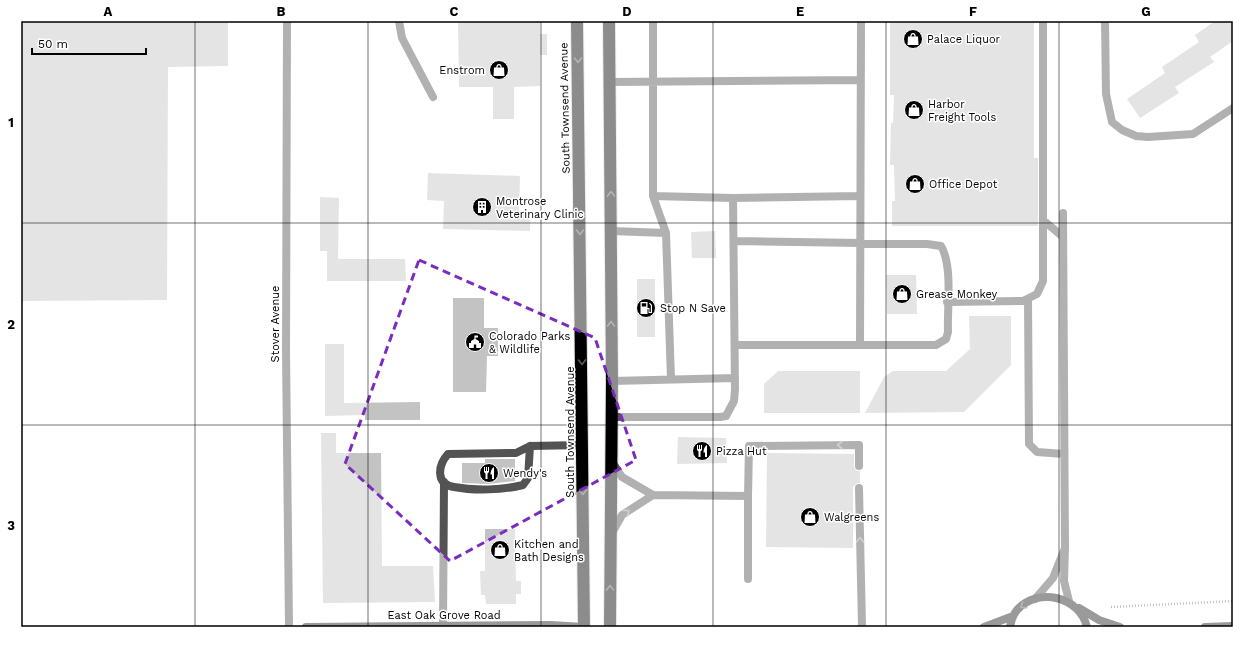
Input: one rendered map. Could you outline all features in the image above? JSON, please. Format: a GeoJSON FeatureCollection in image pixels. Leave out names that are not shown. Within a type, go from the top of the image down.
{"type":"FeatureCollection","features":[{"type":"Feature","properties":{"kind":"highway","name":"South Townsend Avenue"},"geometry":{"type":"LineString","coordinates":[[577,21],[584,627]]}},
{"type":"Feature","properties":{"kind":"highway"},"geometry":{"type":"LineString","coordinates":[[609,21],[612,381],[610,417],[610,627]]}},
{"type":"Feature","properties":{"kind":"street","name":"Stover Avenue"},"geometry":{"type":"LineString","coordinates":[[287,21],[286,352],[289,627]]}},
{"type":"Feature","properties":{"kind":"street"},"geometry":{"type":"LineString","coordinates":[[399,21],[402,38],[433,97]]}},
{"type":"Feature","properties":{"kind":"street"},"geometry":{"type":"LineString","coordinates":[[653,21],[653,196],[666,233],[671,379]]}},
{"type":"Feature","properties":{"kind":"street"},"geometry":{"type":"LineString","coordinates":[[860,345],[861,21]]}},
{"type":"Feature","properties":{"kind":"street"},"geometry":{"type":"LineString","coordinates":[[947,302],[1023,301],[1037,294],[1043,281],[1043,21]]}},
{"type":"Feature","properties":{"kind":"street"},"geometry":{"type":"LineString","coordinates":[[1105,21],[1106,94],[1112,122],[1122,130],[1136,136],[1148,137],[1193,134],[1233,108]]}},
{"type":"Feature","properties":{"kind":"street"},"geometry":{"type":"LineString","coordinates":[[610,82],[653,83],[861,80]]}},
{"type":"Feature","properties":{"kind":"street"},"geometry":{"type":"LineString","coordinates":[[653,196],[733,198],[860,196]]}},
{"type":"Feature","properties":{"kind":"street"},"geometry":{"type":"LineString","coordinates":[[610,417],[726,416],[734,402],[735,345],[733,198]]}},
{"type":"Feature","properties":{"kind":"street"},"geometry":{"type":"LineString","coordinates":[[1063,213],[1064,581],[1069,601]]}},
{"type":"Feature","properties":{"kind":"street"},"geometry":{"type":"LineString","coordinates":[[1043,220],[1063,237]]}},
{"type":"Feature","properties":{"kind":"street"},"geometry":{"type":"LineString","coordinates":[[611,232],[666,233]]}},
{"type":"Feature","properties":{"kind":"street"},"geometry":{"type":"LineString","coordinates":[[734,241],[860,242],[941,246],[946,255],[948,268],[948,332],[946,339],[936,345],[735,345]]}},
{"type":"Feature","properties":{"kind":"street"},"geometry":{"type":"LineString","coordinates":[[1028,298],[1029,444],[1037,452],[1064,454]]}},
{"type":"Feature","properties":{"kind":"street"},"geometry":{"type":"LineString","coordinates":[[612,381],[735,378]]}},
{"type":"Feature","properties":{"kind":"street"},"geometry":{"type":"LineString","coordinates":[[443,626],[444,482],[440,474],[441,462],[448,454],[516,453],[530,446],[583,445]]}},
{"type":"Feature","properties":{"kind":"street"},"geometry":{"type":"LineString","coordinates":[[748,579],[749,446],[859,445],[859,466]]}},
{"type":"Feature","properties":{"kind":"street"},"geometry":{"type":"LineString","coordinates":[[444,482],[453,487],[460,488],[502,488],[523,486],[528,478],[530,446]]}},
{"type":"Feature","properties":{"kind":"street"},"geometry":{"type":"LineString","coordinates":[[611,461],[622,477],[653,495],[748,496]]}},
{"type":"Feature","properties":{"kind":"street"},"geometry":{"type":"LineString","coordinates":[[859,488],[862,627]]}},
{"type":"Feature","properties":{"kind":"street"},"geometry":{"type":"LineString","coordinates":[[610,537],[622,515],[653,495]]}},
{"type":"Feature","properties":{"kind":"street"},"geometry":{"type":"LineString","coordinates":[[1010,627],[1013,616],[1021,606],[1035,599],[1053,578],[1065,548]]}},
{"type":"Feature","properties":{"kind":"street"},"geometry":{"type":"LineString","coordinates":[[1035,599],[1055,598],[1069,601],[1082,614],[1087,627]]}},
{"type":"Feature","properties":{"kind":"street"},"geometry":{"type":"LineString","coordinates":[[1076,607],[1099,620],[1120,627]]}},
{"type":"Feature","properties":{"kind":"street"},"geometry":{"type":"LineString","coordinates":[[984,627],[1013,616]]}},
{"type":"Feature","properties":{"kind":"street","name":"East Oak Grove Road"},"geometry":{"type":"LineString","coordinates":[[306,627],[556,625],[584,627]]}},
{"type":"Feature","properties":{"kind":"street"},"geometry":{"type":"LineString","coordinates":[[1205,627],[1233,626]]}},
{"type":"Feature","properties":{"kind":"path"},"geometry":{"type":"LineString","coordinates":[[1111,607],[1233,601]]}},
{"type":"Feature","properties":{"kind":"highlighted area"},"geometry":{"type":"Polygon","coordinates":[[[419,260],[595,338],[636,460],[450,561],[345,464],[419,260]]]}},
{"type":"Feature","properties":{"kind":"building"},"geometry":{"type":"Polygon","coordinates":[[[21,21],[228,21],[228,66],[168,67],[167,300],[21,301],[21,21]]]}},
{"type":"Feature","properties":{"kind":"building","name":"Enstrom"},"geometry":{"type":"Polygon","coordinates":[[[458,21],[540,21],[540,34],[547,34],[547,55],[540,55],[540,86],[514,87],[514,119],[493,119],[493,87],[459,87],[458,21]]]}},
{"type":"Feature","properties":{"kind":"building"},"geometry":{"type":"Polygon","coordinates":[[[890,21],[1034,21],[1034,158],[1038,158],[1038,226],[892,226],[892,201],[895,201],[894,165],[890,165],[891,123],[893,123],[894,95],[890,95],[890,21]]]}},
{"type":"Feature","properties":{"kind":"building"},"geometry":{"type":"Polygon","coordinates":[[[1215,21],[1233,21],[1233,41],[1210,57],[1214,62],[1175,87],[1179,93],[1140,118],[1127,99],[1165,73],[1162,67],[1199,42],[1195,35],[1215,21]]]}},
{"type":"Feature","properties":{"kind":"building","name":"Montrose Veterinary Clinic"},"geometry":{"type":"Polygon","coordinates":[[[428,173],[520,176],[519,214],[530,215],[530,231],[443,229],[444,201],[427,200],[428,173]]]}},
{"type":"Feature","properties":{"kind":"building"},"geometry":{"type":"Polygon","coordinates":[[[320,197],[339,198],[338,259],[405,259],[406,281],[327,281],[327,251],[320,251],[320,197]]]}},
{"type":"Feature","properties":{"kind":"building"},"geometry":{"type":"Polygon","coordinates":[[[715,231],[716,258],[692,258],[691,232],[715,231]]]}},
{"type":"Feature","properties":{"kind":"building","name":"Grease Monkey"},"geometry":{"type":"Polygon","coordinates":[[[886,275],[916,275],[917,314],[887,314],[886,275]]]}},
{"type":"Feature","properties":{"kind":"building","name":"Stop N Save"},"geometry":{"type":"Polygon","coordinates":[[[637,279],[655,279],[655,337],[637,337],[637,279]]]}},
{"type":"Feature","properties":{"kind":"building","name":"Colorado Parks & Wildlife"},"geometry":{"type":"Polygon","coordinates":[[[453,298],[484,298],[484,328],[498,328],[498,356],[487,356],[486,392],[453,392],[453,298]]]}},
{"type":"Feature","properties":{"kind":"building"},"geometry":{"type":"Polygon","coordinates":[[[969,316],[1011,316],[1011,365],[964,412],[865,413],[884,377],[893,371],[946,371],[970,349],[969,316]]]}},
{"type":"Feature","properties":{"kind":"building"},"geometry":{"type":"Polygon","coordinates":[[[325,344],[344,344],[344,403],[420,402],[420,420],[365,420],[365,415],[325,416],[325,344]]]}},
{"type":"Feature","properties":{"kind":"building"},"geometry":{"type":"Polygon","coordinates":[[[778,371],[860,371],[860,413],[764,413],[764,384],[778,371]]]}},
{"type":"Feature","properties":{"kind":"building"},"geometry":{"type":"Polygon","coordinates":[[[321,433],[336,433],[336,453],[381,453],[382,566],[433,566],[435,602],[323,603],[321,433]]]}},
{"type":"Feature","properties":{"kind":"building","name":"Pizza Hut"},"geometry":{"type":"Polygon","coordinates":[[[678,437],[726,438],[727,463],[677,464],[678,437]]]}},
{"type":"Feature","properties":{"kind":"building","name":"Walgreens"},"geometry":{"type":"Polygon","coordinates":[[[767,453],[854,454],[854,466],[856,471],[860,471],[860,483],[857,483],[853,487],[853,548],[766,547],[767,453]]]}},
{"type":"Feature","properties":{"kind":"building","name":"Wendy's"},"geometry":{"type":"Polygon","coordinates":[[[485,459],[515,459],[515,481],[489,484],[462,483],[462,463],[485,463],[485,459]]]}},
{"type":"Feature","properties":{"kind":"building","name":"Kitchen and Bath Designs"},"geometry":{"type":"Polygon","coordinates":[[[485,529],[515,529],[516,581],[521,581],[521,594],[516,594],[516,604],[486,604],[485,595],[481,595],[480,571],[485,571],[485,529]]]}},
{"type":"Feature","properties":{"kind":"place","name":"Palace Liquor"},"geometry":{"type":"Point","coordinates":[913,39]}},
{"type":"Feature","properties":{"kind":"place","name":"Enstrom"},"geometry":{"type":"Point","coordinates":[499,70]}},
{"type":"Feature","properties":{"kind":"place","name":"Harbor Freight Tools"},"geometry":{"type":"Point","coordinates":[914,110]}},
{"type":"Feature","properties":{"kind":"place","name":"Office Depot"},"geometry":{"type":"Point","coordinates":[915,184]}},
{"type":"Feature","properties":{"kind":"place","name":"Montrose Veterinary Clinic"},"geometry":{"type":"Point","coordinates":[482,207]}},
{"type":"Feature","properties":{"kind":"place","name":"Grease Monkey"},"geometry":{"type":"Point","coordinates":[902,294]}},
{"type":"Feature","properties":{"kind":"place","name":"Stop N Save"},"geometry":{"type":"Point","coordinates":[646,308]}},
{"type":"Feature","properties":{"kind":"place","name":"Colorado Parks & Wildlife"},"geometry":{"type":"Point","coordinates":[475,342]}},
{"type":"Feature","properties":{"kind":"place","name":"Pizza Hut"},"geometry":{"type":"Point","coordinates":[702,451]}},
{"type":"Feature","properties":{"kind":"place","name":"Wendy's"},"geometry":{"type":"Point","coordinates":[489,473]}},
{"type":"Feature","properties":{"kind":"place","name":"Walgreens"},"geometry":{"type":"Point","coordinates":[810,517]}},
{"type":"Feature","properties":{"kind":"place","name":"Kitchen and Bath Designs"},"geometry":{"type":"Point","coordinates":[500,550]}}]}
